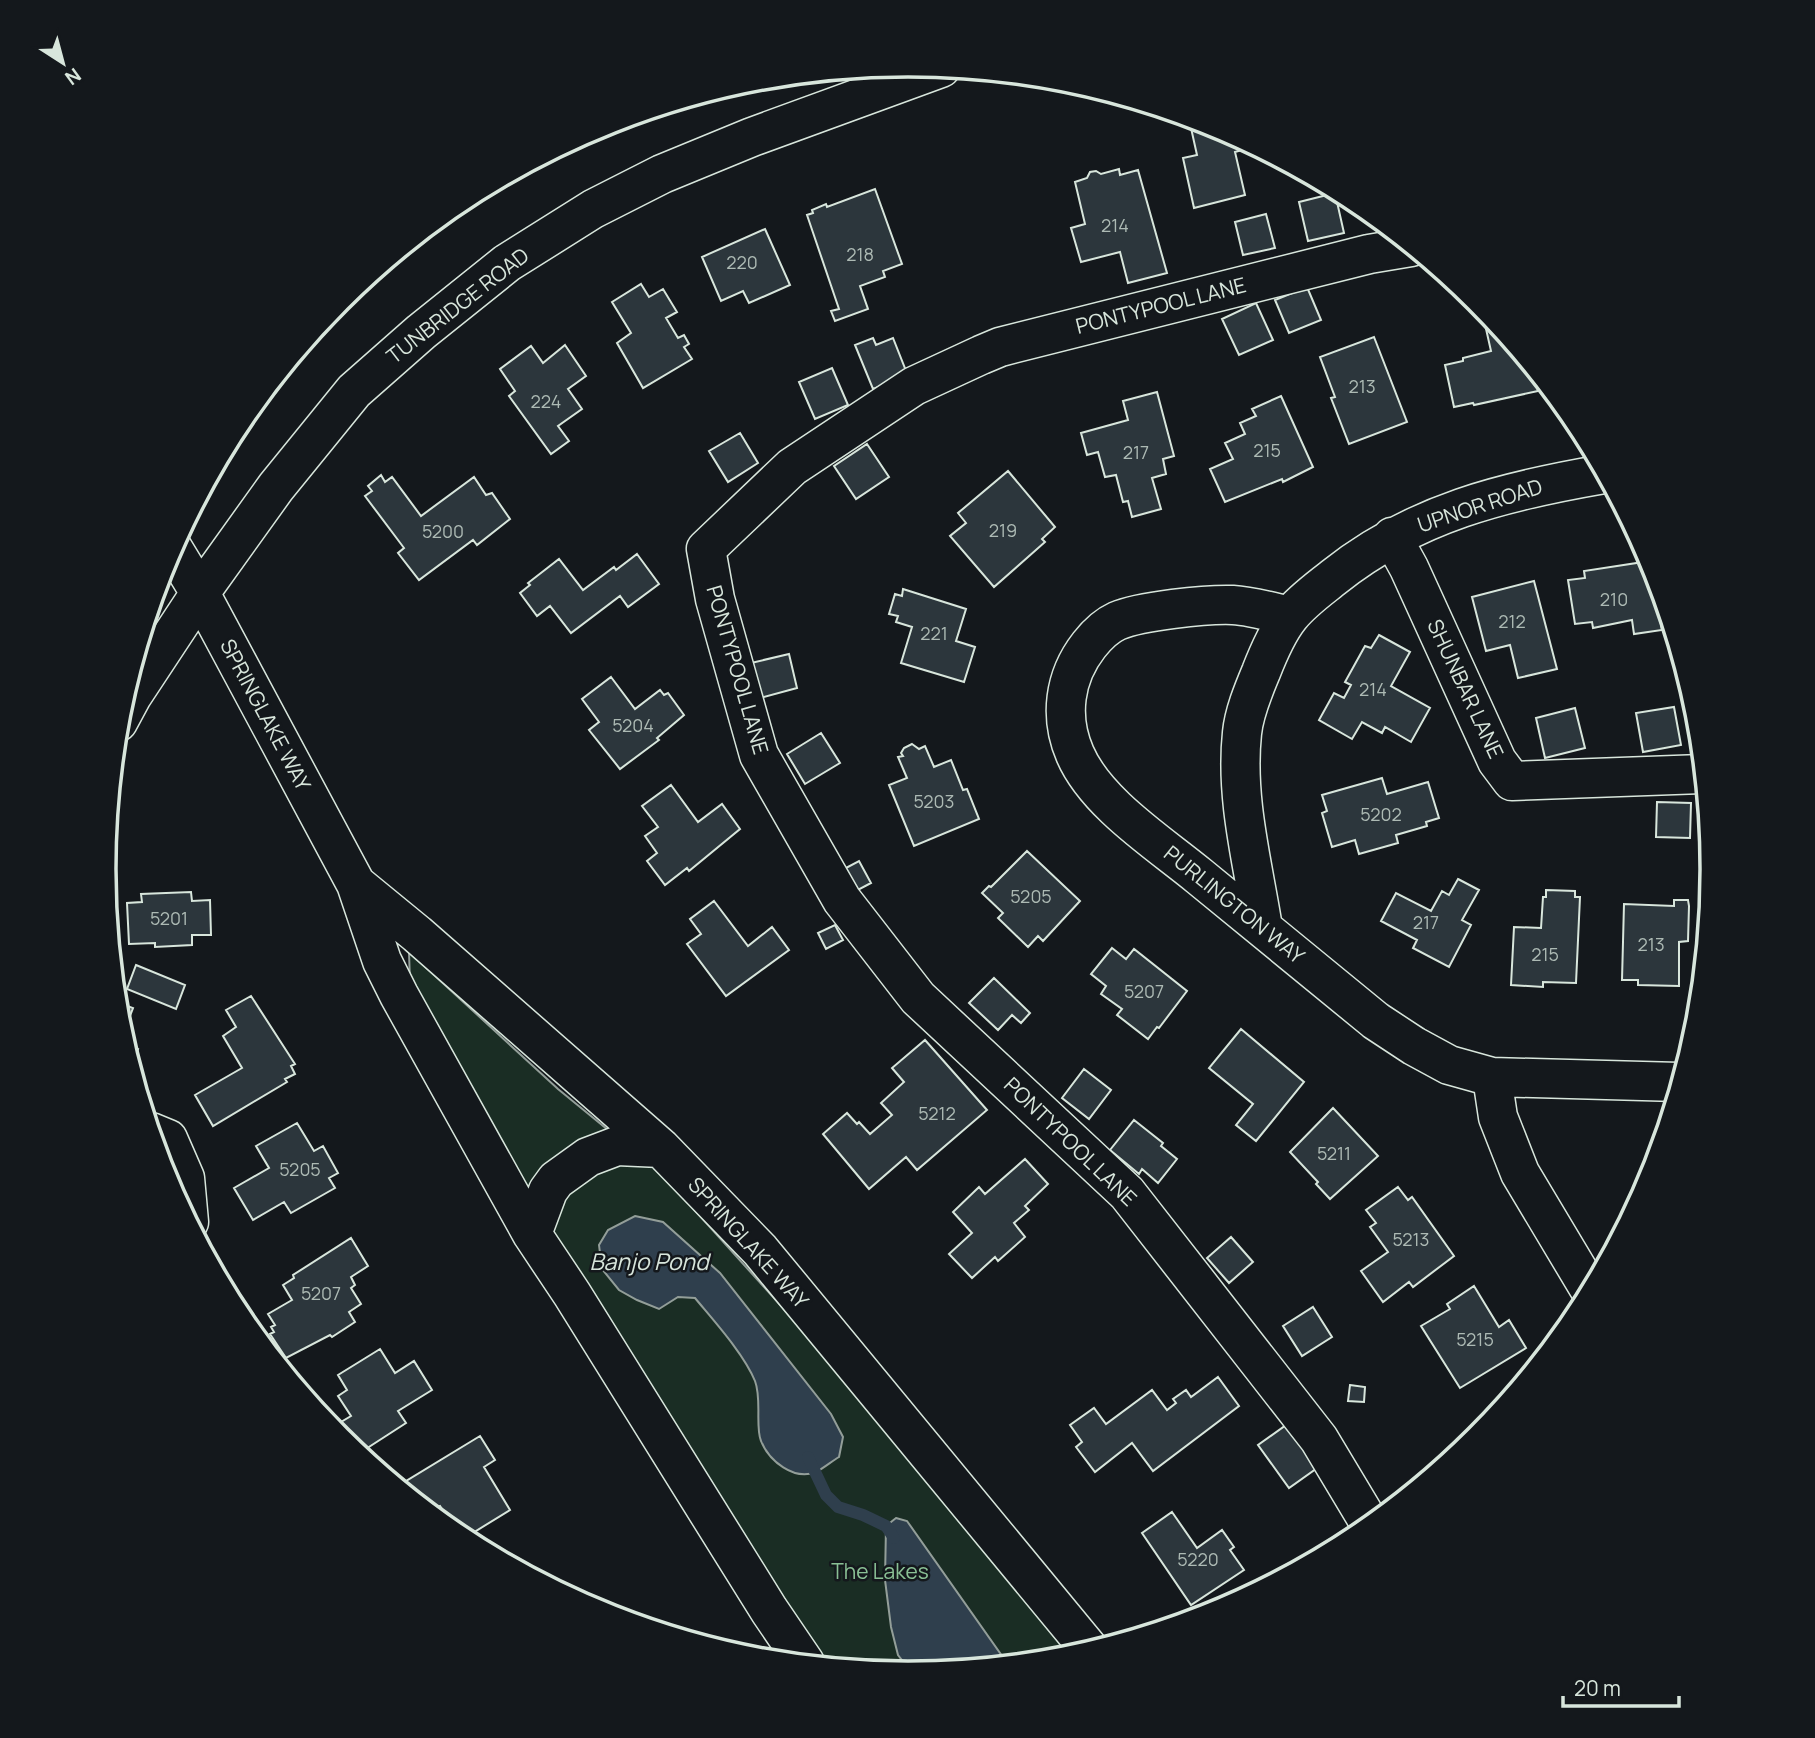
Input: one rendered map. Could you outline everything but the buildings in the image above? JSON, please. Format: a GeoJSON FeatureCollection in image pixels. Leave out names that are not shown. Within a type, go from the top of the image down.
{"type":"FeatureCollection","features":[{"type":"Feature","properties":{"kind":"street","name":"TUNBRIDGE ROAD"},"geometry":{"type":"LineString","coordinates":[[136,689],[200,593],[276,487],[354,391],[421,332],[507,263],[593,209],[662,174],[752,137],[916,77]]}},
{"type":"Feature","properties":{"kind":"street","name":"PONTYPOOL LANE"},"geometry":{"type":"LineString","coordinates":[[1365,1515],[1319,1438],[1127,1193],[919,998],[842,900],[759,755],[715,599],[706,549],[792,467],[914,387],[1000,346],[1400,249]]}},
{"type":"Feature","properties":{"kind":"street","name":"UPNOR ROAD"},"geometry":{"type":"LineString","coordinates":[[1263,928],[1242,810],[1242,731],[1268,654],[1290,616],[1355,560],[1392,537],[1439,515],[1497,496],[1595,476]]}},
{"type":"Feature","properties":{"kind":"street","name":"SHUNBAR LANE"},"geometry":{"type":"LineString","coordinates":[[1392,537],[1409,568],[1497,761],[1512,781],[1694,774]]}},
{"type":"Feature","properties":{"kind":"street","name":"SPRINGLAKE WAY"},"geometry":{"type":"LineString","coordinates":[[179,559],[356,884],[382,961],[399,995],[532,1234],[761,1599],[799,1653]]}},
{"type":"Feature","properties":{"kind":"street","name":"PURLINGTON WAY"},"geometry":{"type":"LineString","coordinates":[[1290,616],[1233,605],[1152,613],[1116,622],[1097,635],[1080,657],[1069,680],[1065,706],[1066,731],[1076,757],[1093,782],[1131,820],[1376,1021],[1449,1065],[1492,1077],[1671,1082]]}},
{"type":"Feature","properties":{"kind":"street","name":"SPRINGLAKE WAY"},"geometry":{"type":"LineString","coordinates":[[356,884],[417,934],[661,1148],[760,1250],[1083,1641]]}},
{"type":"Feature","properties":{"kind":"street"},"geometry":{"type":"LineString","coordinates":[[1492,1077],[1498,1117],[1520,1173],[1584,1280]]}},
{"type":"Feature","properties":{"kind":"street"},"geometry":{"type":"LineString","coordinates":[[163,1137],[168,1139],[185,1178],[187,1196]]}},
{"type":"Feature","properties":{"kind":"street"},"geometry":{"type":"LineString","coordinates":[[532,1234],[548,1191],[556,1180],[588,1157],[617,1146],[661,1148]]}},
{"type":"Feature","properties":{"kind":"green space","name":"The Lakes"},"geometry":{"type":"Polygon","coordinates":[[[409,952],[558,1089],[663,1175],[819,1348],[1065,1645],[959,1659],[908,1661],[819,1655],[526,1196],[410,982],[409,952]]]}},
{"type":"Feature","properties":{"kind":"water","name":"Banjo Pond"},"geometry":{"type":"Polygon","coordinates":[[[635,1216],[663,1222],[720,1273],[831,1414],[843,1437],[839,1457],[808,1474],[791,1471],[776,1462],[759,1435],[755,1381],[744,1360],[695,1298],[678,1297],[659,1309],[619,1290],[602,1269],[599,1245],[608,1230],[635,1216]]]}},
{"type":"Feature","properties":{"kind":"water"},"geometry":{"type":"Polygon","coordinates":[[[896,1518],[907,1521],[1001,1655],[903,1661],[898,1655],[891,1627],[885,1580],[886,1526],[896,1518]]]}},
{"type":"Feature","properties":{"kind":"waterway"},"geometry":{"type":"LineString","coordinates":[[808,1457],[826,1495],[838,1507],[886,1526],[894,1538]]}}]}
